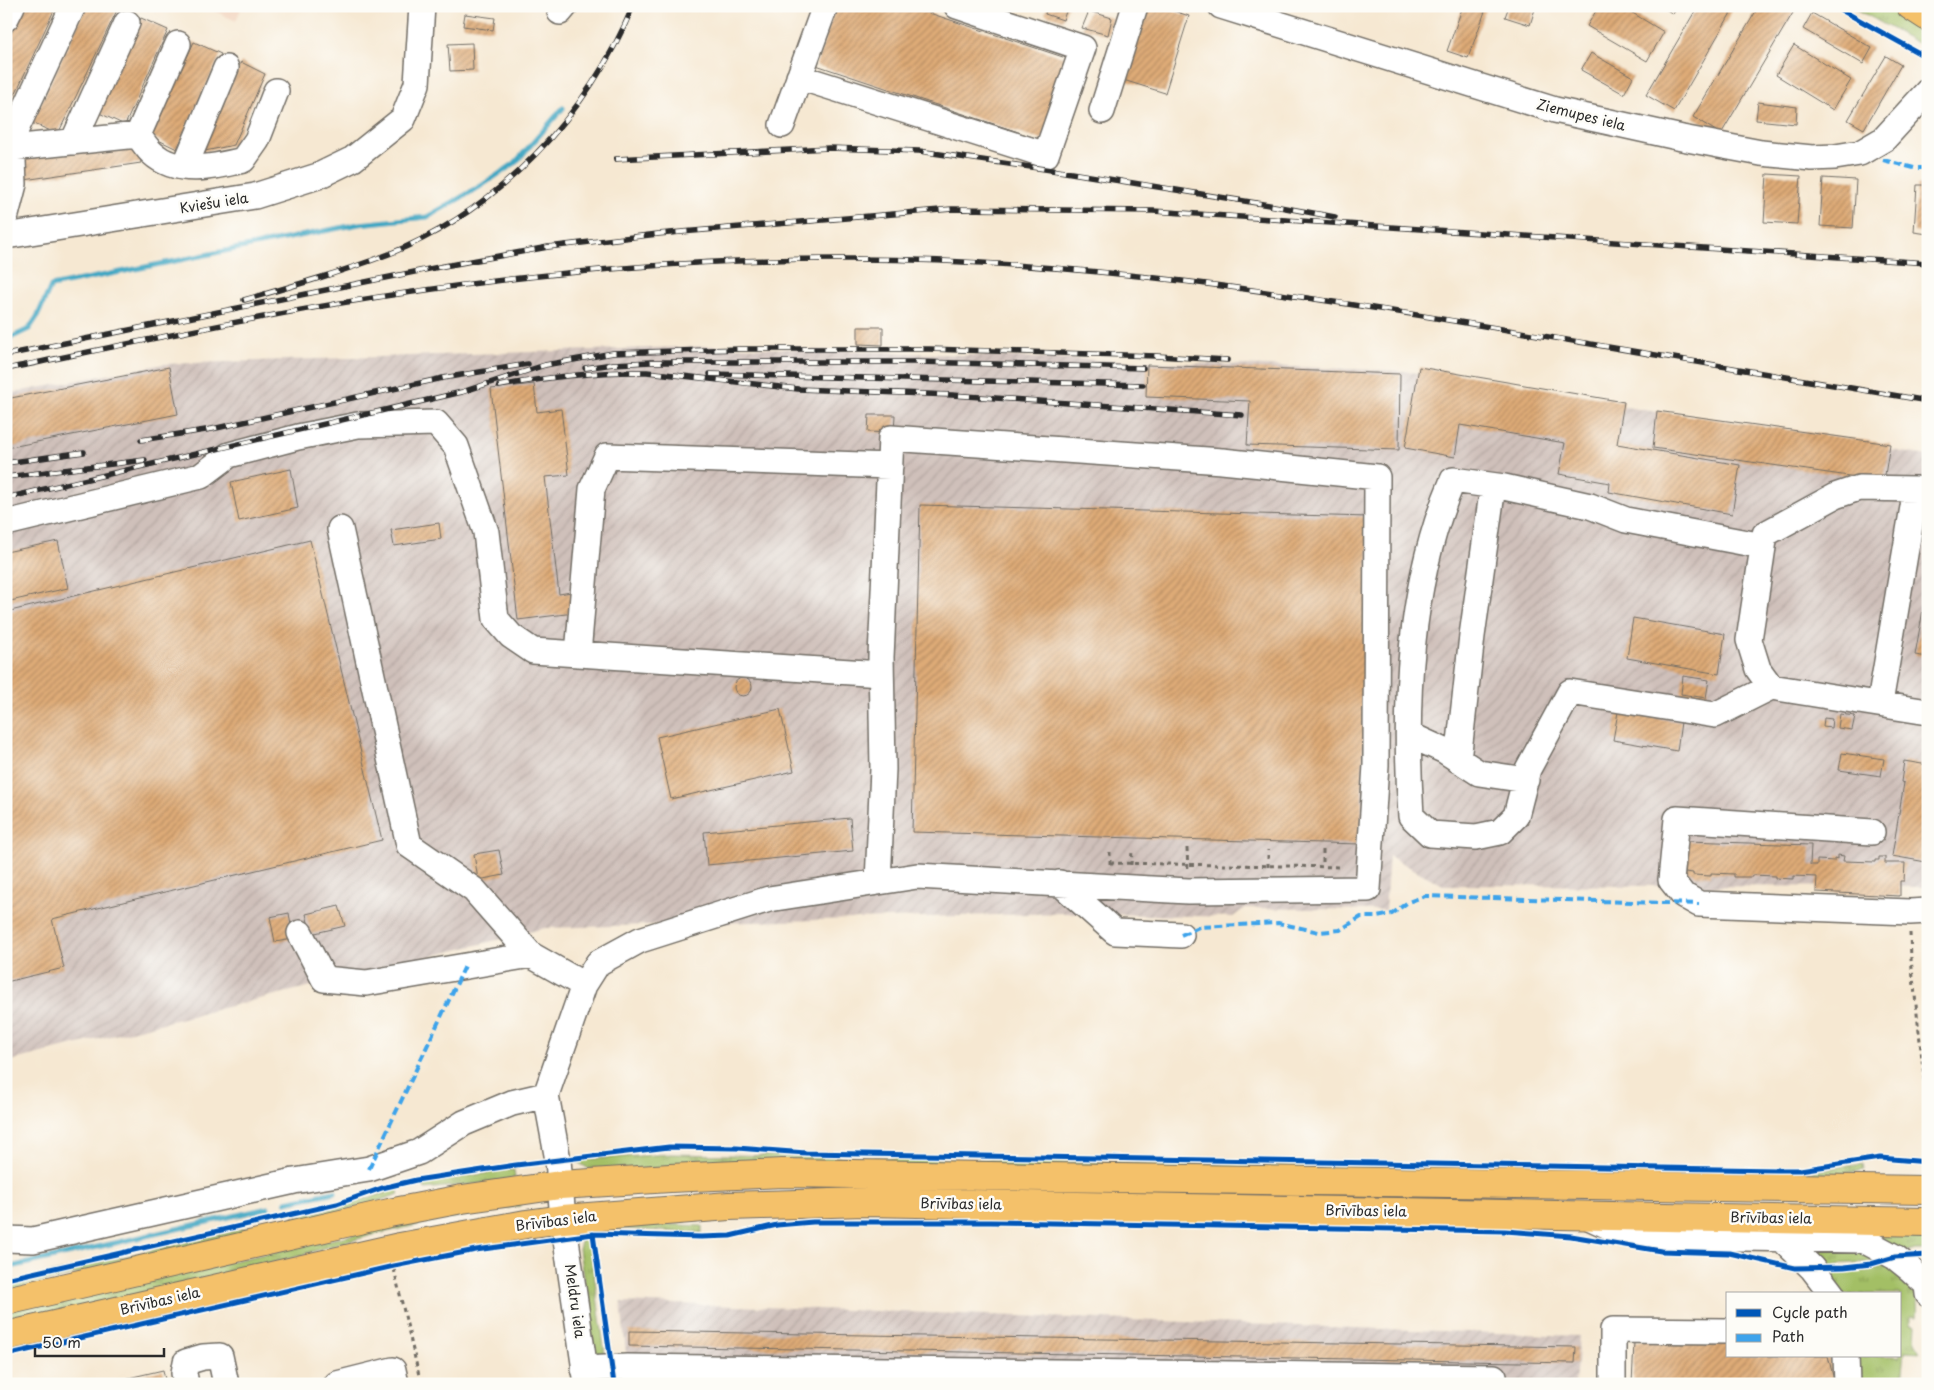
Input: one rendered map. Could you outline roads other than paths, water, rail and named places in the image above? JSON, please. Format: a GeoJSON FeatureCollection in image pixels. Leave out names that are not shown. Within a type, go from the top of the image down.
{"type":"FeatureCollection","features":[{"type":"Feature","properties":{"kind":"main road"},"geometry":{"type":"LineString","coordinates":[[1911,6],[1928,17]]}},
{"type":"Feature","properties":{"kind":"main road","name":"Brīvības iela"},"geometry":{"type":"LineString","coordinates":[[6,1301],[389,1213],[462,1199],[560,1185],[670,1178],[782,1173],[1928,1190]]}},
{"type":"Feature","properties":{"kind":"main road","name":"Brīvības iela"},"geometry":{"type":"LineString","coordinates":[[6,1336],[400,1247],[526,1224],[564,1219],[729,1206],[864,1202],[1928,1222]]}},
{"type":"Feature","properties":{"kind":"street"},"geometry":{"type":"LineString","coordinates":[[6,18],[12,6]]}},
{"type":"Feature","properties":{"kind":"street"},"geometry":{"type":"LineString","coordinates":[[6,215],[14,184],[12,138],[73,6]]}},
{"type":"Feature","properties":{"kind":"street","name":"Kviešu iela"},"geometry":{"type":"LineString","coordinates":[[6,236],[255,196],[318,176],[353,159],[403,118],[417,84],[422,6]]}},
{"type":"Feature","properties":{"kind":"street"},"geometry":{"type":"LineString","coordinates":[[782,126],[825,6]]}},
{"type":"Feature","properties":{"kind":"street"},"geometry":{"type":"LineString","coordinates":[[799,78],[1046,155],[1083,48],[957,6]]}},
{"type":"Feature","properties":{"kind":"street"},"geometry":{"type":"LineString","coordinates":[[1102,111],[1135,6]]}},
{"type":"Feature","properties":{"kind":"street","name":"Ziemupes iela"},"geometry":{"type":"LineString","coordinates":[[1221,6],[1555,110],[1761,153],[1812,158],[1860,153],[1884,139],[1928,91]]}},
{"type":"Feature","properties":{"kind":"street"},"geometry":{"type":"LineString","coordinates":[[73,142],[127,23]]}},
{"type":"Feature","properties":{"kind":"street"},"geometry":{"type":"LineString","coordinates":[[138,135],[178,44]]}},
{"type":"Feature","properties":{"kind":"street"},"geometry":{"type":"LineString","coordinates":[[185,166],[226,68]]}},
{"type":"Feature","properties":{"kind":"street"},"geometry":{"type":"LineString","coordinates":[[138,135],[153,154],[172,165],[206,169],[243,160],[257,140],[276,91]]}},
{"type":"Feature","properties":{"kind":"street"},"geometry":{"type":"LineString","coordinates":[[12,148],[138,135]]}},
{"type":"Feature","properties":{"kind":"street"},"geometry":{"type":"LineString","coordinates":[[6,523],[201,476],[229,456],[298,437],[358,425],[436,423],[456,446],[486,532],[496,619],[511,636],[533,651],[881,674]]}},
{"type":"Feature","properties":{"kind":"street"},"geometry":{"type":"LineString","coordinates":[[6,1239],[33,1240],[294,1181],[369,1168],[419,1152],[464,1123],[512,1103],[546,1095],[584,984],[598,963],[640,940],[769,899],[917,876],[1188,891],[1368,889],[1376,765],[1377,476],[1222,461],[891,438],[881,674],[883,769],[878,882]]}},
{"type":"Feature","properties":{"kind":"street"},"geometry":{"type":"LineString","coordinates":[[578,654],[592,489],[607,456],[890,466]]}},
{"type":"Feature","properties":{"kind":"street"},"geometry":{"type":"LineString","coordinates":[[1763,546],[1626,520],[1590,506],[1493,486],[1453,480],[1446,496],[1425,568],[1416,614],[1411,662],[1409,784],[1411,816],[1430,834],[1476,837],[1500,832],[1516,816],[1528,768],[1570,692],[1715,715],[1771,687],[1928,712]]}},
{"type":"Feature","properties":{"kind":"street"},"geometry":{"type":"LineString","coordinates":[[1458,760],[1472,636],[1493,486]]}},
{"type":"Feature","properties":{"kind":"street"},"geometry":{"type":"LineString","coordinates":[[1771,687],[1758,669],[1749,640],[1765,534],[1835,496],[1858,488],[1916,489],[1880,703]]}},
{"type":"Feature","properties":{"kind":"street"},"geometry":{"type":"LineString","coordinates":[[340,529],[409,845],[474,890],[531,954],[584,984]]}},
{"type":"Feature","properties":{"kind":"street"},"geometry":{"type":"LineString","coordinates":[[1410,735],[1445,751],[1479,773],[1526,780]]}},
{"type":"Feature","properties":{"kind":"street"},"geometry":{"type":"LineString","coordinates":[[1872,832],[1677,819],[1671,880],[1683,895],[1699,904],[1919,911]]}},
{"type":"Feature","properties":{"kind":"street"},"geometry":{"type":"LineString","coordinates":[[1060,883],[1115,932],[1181,935]]}},
{"type":"Feature","properties":{"kind":"street"},"geometry":{"type":"LineString","coordinates":[[300,933],[324,979],[366,982],[531,954]]}},
{"type":"Feature","properties":{"kind":"street","name":"Meldru iela"},"geometry":{"type":"LineString","coordinates":[[546,1095],[558,1160],[564,1219],[586,1376]]}},
{"type":"Feature","properties":{"kind":"street"},"geometry":{"type":"LineString","coordinates":[[1583,1215],[1613,1228],[1651,1235],[1863,1240],[1895,1257],[1927,1290]]}},
{"type":"Feature","properties":{"kind":"street"},"geometry":{"type":"LineString","coordinates":[[1782,1239],[1812,1268],[1830,1292]]}},
{"type":"Feature","properties":{"kind":"street"},"geometry":{"type":"LineString","coordinates":[[1613,1384],[1613,1330],[1726,1331]]}},
{"type":"Feature","properties":{"kind":"street"},"geometry":{"type":"LineString","coordinates":[[186,1384],[184,1374],[186,1362],[203,1357],[220,1356],[226,1384]]}},
{"type":"Feature","properties":{"kind":"street"},"geometry":{"type":"LineString","coordinates":[[1846,1358],[1847,1384]]}},
{"type":"Feature","properties":{"kind":"street"},"geometry":{"type":"LineString","coordinates":[[586,1376],[627,1367],[1494,1377]]}},
{"type":"Feature","properties":{"kind":"street"},"geometry":{"type":"LineString","coordinates":[[337,1384],[393,1370],[396,1384]]}},
{"type":"Feature","properties":{"kind":"waterway"},"geometry":{"type":"LineString","coordinates":[[6,340],[29,329],[37,317],[51,286],[359,224],[427,217],[481,186],[515,163],[563,108]]}},
{"type":"Feature","properties":{"kind":"waterway"},"geometry":{"type":"LineString","coordinates":[[286,1202],[335,1192]]}},
{"type":"Feature","properties":{"kind":"waterway"},"geometry":{"type":"LineString","coordinates":[[6,1268],[268,1208]]}},
{"type":"Feature","properties":{"kind":"railway"},"geometry":{"type":"LineString","coordinates":[[244,300],[335,273],[389,254],[429,235],[467,212],[503,185],[565,121],[591,85],[614,46],[633,6]]}},
{"type":"Feature","properties":{"kind":"railway"},"geometry":{"type":"LineString","coordinates":[[616,159],[829,148],[919,151],[1065,172],[1335,217]]}},
{"type":"Feature","properties":{"kind":"railway"},"geometry":{"type":"LineString","coordinates":[[6,355],[439,267],[548,247],[658,234],[952,209],[1153,211],[1928,263]]}},
{"type":"Feature","properties":{"kind":"railway"},"geometry":{"type":"LineString","coordinates":[[6,369],[299,310],[469,284],[662,265],[791,259],[856,259],[1022,265],[1104,272],[1269,292],[1432,317],[1928,401]]}},
{"type":"Feature","properties":{"kind":"railway"},"geometry":{"type":"LineString","coordinates":[[6,498],[462,392],[545,365],[613,353],[740,349],[929,349],[1227,360]]}},
{"type":"Feature","properties":{"kind":"railway"},"geometry":{"type":"LineString","coordinates":[[585,368],[651,362],[916,362],[1143,368]]}},
{"type":"Feature","properties":{"kind":"railway"},"geometry":{"type":"LineString","coordinates":[[141,440],[212,429],[443,378],[528,364]]}},
{"type":"Feature","properties":{"kind":"railway"},"geometry":{"type":"LineString","coordinates":[[499,386],[573,375],[647,372],[798,389],[952,395],[1242,415]]}},
{"type":"Feature","properties":{"kind":"railway"},"geometry":{"type":"LineString","coordinates":[[710,374],[1143,385]]}},
{"type":"Feature","properties":{"kind":"railway"},"geometry":{"type":"LineString","coordinates":[[6,463],[84,452]]}},
{"type":"Feature","properties":{"kind":"railway"},"geometry":{"type":"LineString","coordinates":[[6,477],[145,460]]}}]}
